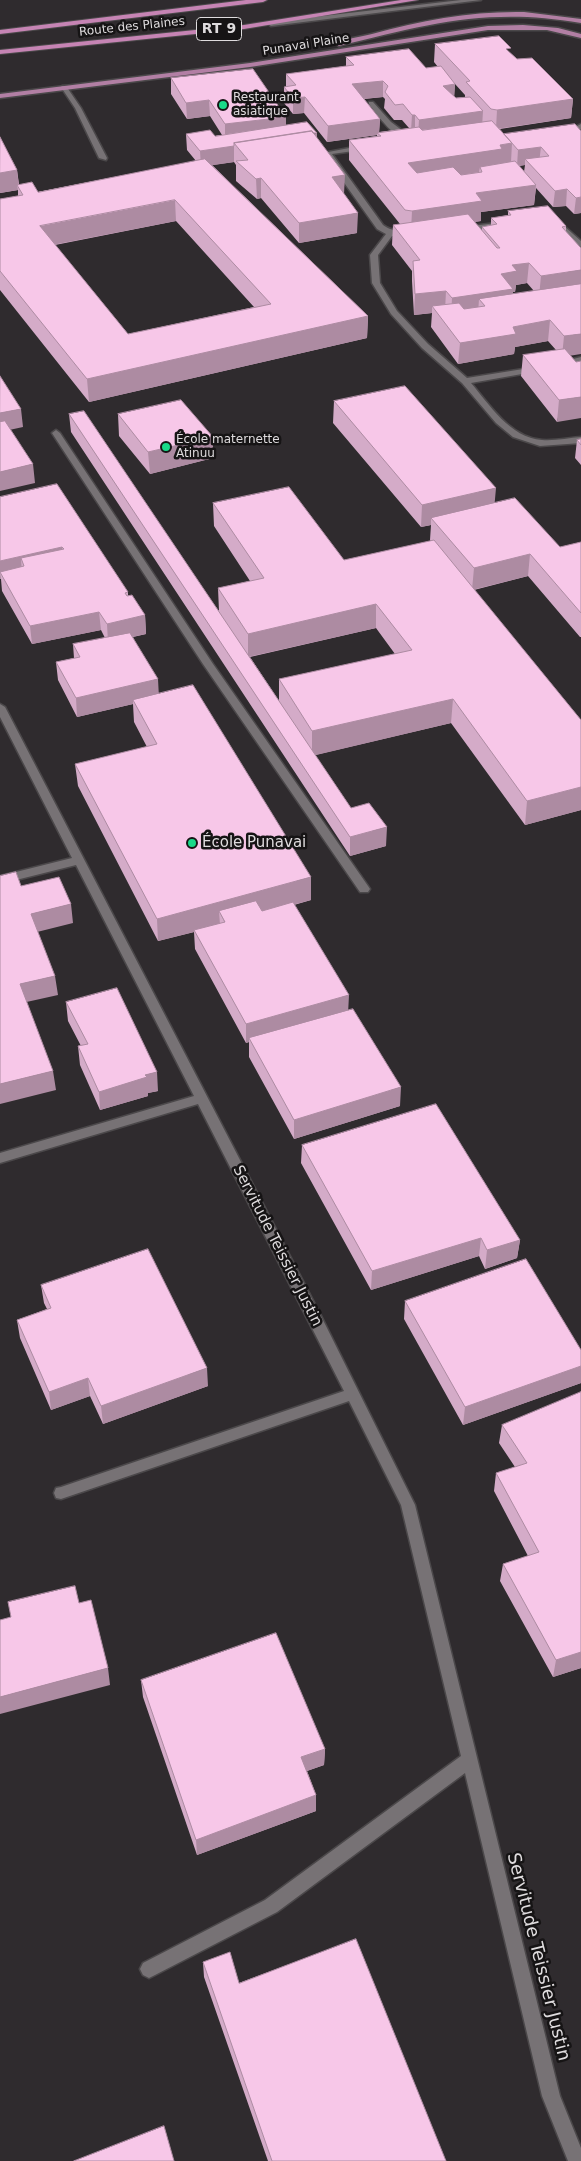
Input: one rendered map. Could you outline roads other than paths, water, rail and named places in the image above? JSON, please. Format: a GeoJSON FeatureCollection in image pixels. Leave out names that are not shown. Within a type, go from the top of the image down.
{"type":"FeatureCollection","features":[{"type":"Feature","properties":{"kind":"highway","name":"Route des Plaines"},"geometry":{"type":"LineString","coordinates":[[0,32],[263,0]]}},
{"type":"Feature","properties":{"kind":"highway","name":"Route des Plaines"},"geometry":{"type":"LineString","coordinates":[[0,52],[244,27],[414,0]]}},
{"type":"Feature","properties":{"kind":"main road","name":"Punavai Plaine"},"geometry":{"type":"LineString","coordinates":[[250,65],[465,16],[500,14],[559,17],[581,21]]}},
{"type":"Feature","properties":{"kind":"main road","name":"Punavai Plaine"},"geometry":{"type":"LineString","coordinates":[[250,65],[488,28],[526,27],[552,29],[581,36]]}},
{"type":"Feature","properties":{"kind":"main road"},"geometry":{"type":"LineString","coordinates":[[0,96],[250,65]]}},
{"type":"Feature","properties":{"kind":"street"},"geometry":{"type":"LineString","coordinates":[[244,27],[478,0]]}},
{"type":"Feature","properties":{"kind":"street"},"geometry":{"type":"LineString","coordinates":[[64,87],[78,108],[103,158]]}},
{"type":"Feature","properties":{"kind":"street"},"geometry":{"type":"LineString","coordinates":[[371,103],[388,124],[410,141]]}},
{"type":"Feature","properties":{"kind":"street"},"geometry":{"type":"LineString","coordinates":[[556,132],[573,131],[581,126]]}},
{"type":"Feature","properties":{"kind":"street"},"geometry":{"type":"LineString","coordinates":[[573,131],[581,139]]}},
{"type":"Feature","properties":{"kind":"street"},"geometry":{"type":"LineString","coordinates":[[401,142],[420,140]]}},
{"type":"Feature","properties":{"kind":"street"},"geometry":{"type":"LineString","coordinates":[[373,146],[327,153],[380,227],[390,234],[422,233]]}},
{"type":"Feature","properties":{"kind":"street"},"geometry":{"type":"LineString","coordinates":[[540,219],[549,218],[565,229],[581,244]]}},
{"type":"Feature","properties":{"kind":"street"},"geometry":{"type":"LineString","coordinates":[[450,230],[514,222]]}},
{"type":"Feature","properties":{"kind":"street"},"geometry":{"type":"LineString","coordinates":[[390,234],[374,255],[376,282],[394,312],[425,346],[465,381],[499,421],[516,435],[540,443],[581,440]]}},
{"type":"Feature","properties":{"kind":"street"},"geometry":{"type":"LineString","coordinates":[[465,381],[581,360]]}},
{"type":"Feature","properties":{"kind":"street"},"geometry":{"type":"LineString","coordinates":[[56,433],[208,664],[364,889]]}},
{"type":"Feature","properties":{"kind":"street","name":"Servitude Teissier Justin"},"geometry":{"type":"LineString","coordinates":[[0,707],[408,1505],[551,2096],[577,2161]]}},
{"type":"Feature","properties":{"kind":"street"},"geometry":{"type":"LineString","coordinates":[[0,880],[79,860]]}},
{"type":"Feature","properties":{"kind":"street"},"geometry":{"type":"LineString","coordinates":[[0,1158],[201,1099]]}},
{"type":"Feature","properties":{"kind":"street"},"geometry":{"type":"LineString","coordinates":[[61,1492],[352,1394]]}},
{"type":"Feature","properties":{"kind":"street"},"geometry":{"type":"LineString","coordinates":[[149,1969],[271,1906],[469,1760]]}},
{"type":"Feature","properties":{"kind":"place","name":"Restaurant asiatique"},"geometry":{"type":"Point","coordinates":[223,105]}},
{"type":"Feature","properties":{"kind":"place","name":"École maternette Atinuu"},"geometry":{"type":"Point","coordinates":[166,447]}},
{"type":"Feature","properties":{"kind":"place","name":"École Punavai"},"geometry":{"type":"Point","coordinates":[192,843]}}]}
